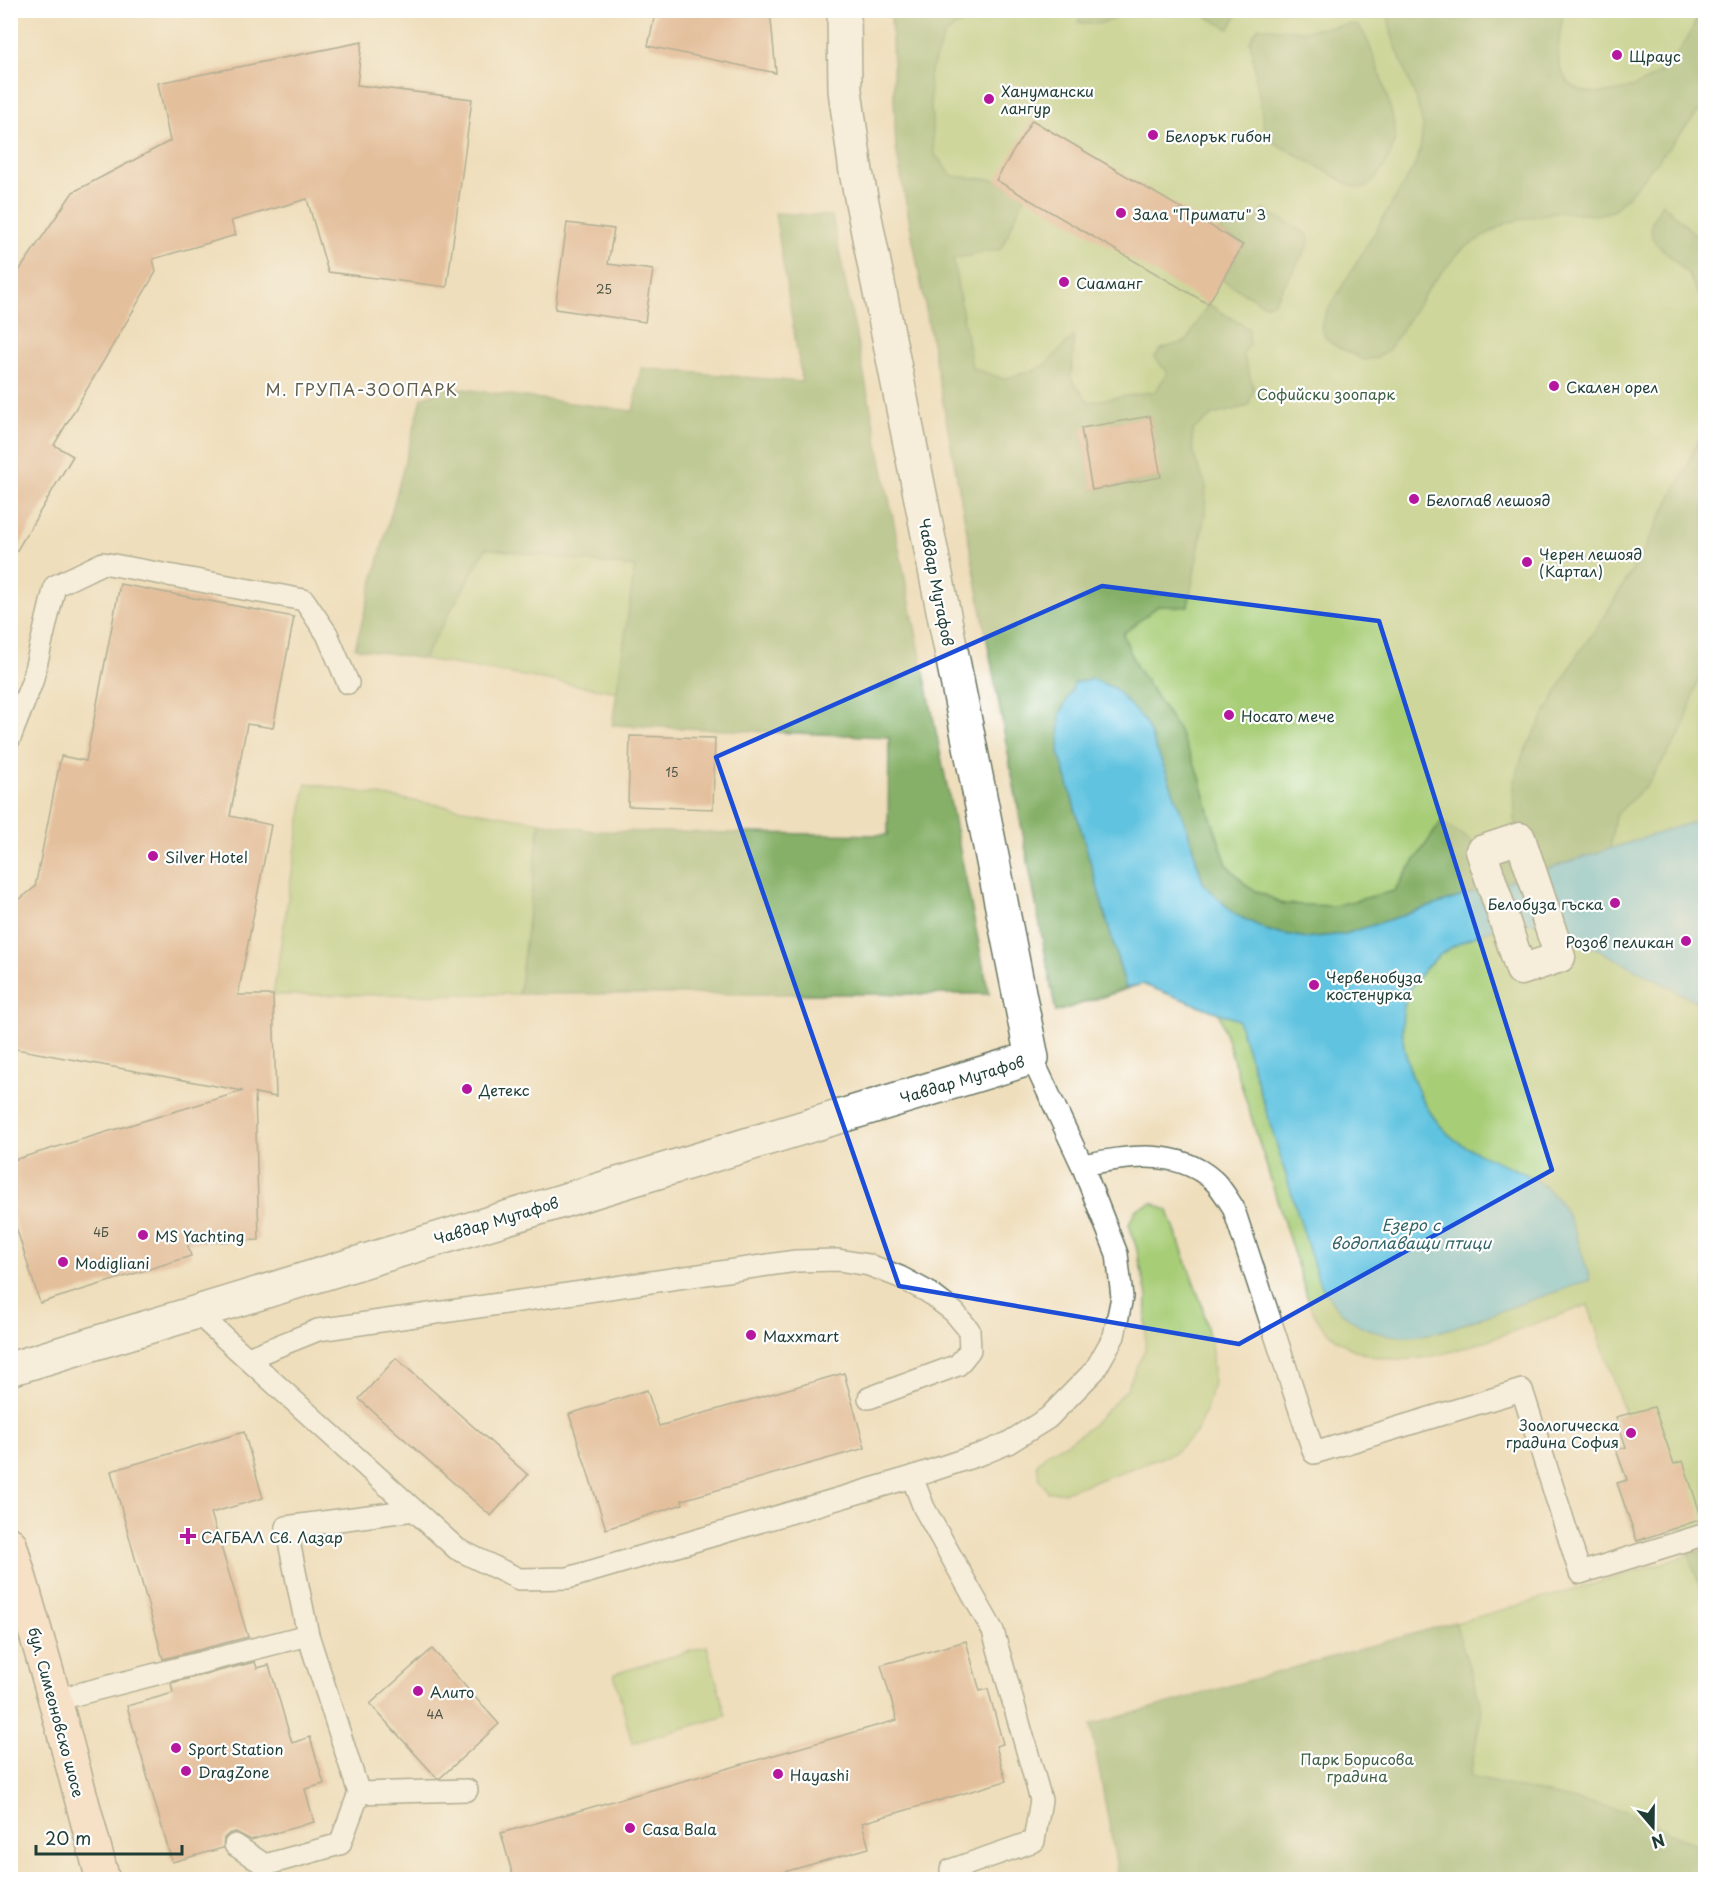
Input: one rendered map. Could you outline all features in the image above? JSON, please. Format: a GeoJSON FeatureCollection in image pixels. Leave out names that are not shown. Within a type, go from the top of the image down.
{"type":"FeatureCollection","features":[{"type":"Feature","properties":{"kind":"main road","name":"бул. Симеоновско шосе"},"geometry":{"type":"LineString","coordinates":[[10,1544],[103,1880]]}},
{"type":"Feature","properties":{"kind":"street","name":"Чавдар Мутафов"},"geometry":{"type":"LineString","coordinates":[[10,1369],[1032,1058],[856,172],[846,90],[844,10]]}},
{"type":"Feature","properties":{"kind":"lane"},"geometry":{"type":"LineString","coordinates":[[10,738],[32,682],[55,586],[103,564],[303,600],[327,634],[348,683]]}},
{"type":"Feature","properties":{"kind":"lane"},"geometry":{"type":"LineString","coordinates":[[195,1311],[457,1549],[519,1579],[568,1578],[912,1476],[1008,1443],[1048,1418],[1095,1370],[1114,1336],[1122,1297],[1117,1254],[1082,1165],[1032,1058]]}},
{"type":"Feature","properties":{"kind":"lane"},"geometry":{"type":"LineString","coordinates":[[1082,1165],[1123,1157],[1161,1156],[1193,1166],[1214,1181],[1233,1207],[1314,1453],[1522,1390],[1581,1573],[1706,1534]]}},
{"type":"Feature","properties":{"kind":"lane"},"geometry":{"type":"LineString","coordinates":[[248,1358],[318,1330],[796,1261],[838,1260],[869,1265],[928,1292],[954,1312],[969,1330],[970,1350],[958,1365],[869,1398]]}},
{"type":"Feature","properties":{"kind":"lane"},"geometry":{"type":"LineString","coordinates":[[912,1476],[924,1508],[993,1631],[1041,1800],[1034,1841],[951,1870]]}},
{"type":"Feature","properties":{"kind":"lane"},"geometry":{"type":"LineString","coordinates":[[235,1845],[266,1865],[340,1844],[359,1793],[308,1635],[286,1527],[414,1510]]}},
{"type":"Feature","properties":{"kind":"lane"},"geometry":{"type":"LineString","coordinates":[[55,1700],[308,1635]]}},
{"type":"Feature","properties":{"kind":"lane"},"geometry":{"type":"LineString","coordinates":[[359,1793],[467,1790]]}},
{"type":"Feature","properties":{"kind":"highlighted area"},"geometry":{"type":"Polygon","coordinates":[[[1102,586],[1379,621],[1552,1170],[1239,1344],[899,1286],[716,757],[1102,586]]]}},
{"type":"Feature","properties":{"kind":"green space"},"geometry":{"type":"Polygon","coordinates":[[[1084,10],[1127,11],[1098,24],[1085,24],[1078,22],[1084,10]]]}},
{"type":"Feature","properties":{"kind":"green space","name":"Софийски зоопарк"},"geometry":{"type":"Polygon","coordinates":[[[891,11],[1705,11],[1705,1879],[1105,1879],[1118,1873],[1091,1725],[1584,1587],[1689,1555],[1679,1527],[1637,1541],[1617,1483],[1626,1480],[1616,1450],[1626,1447],[1616,1417],[1625,1415],[1588,1305],[1464,1348],[1424,1357],[1385,1358],[1366,1354],[1347,1346],[1322,1326],[1310,1306],[1219,1013],[1142,984],[1056,1012],[896,148],[891,11]]]}},
{"type":"Feature","properties":{"kind":"green space"},"geometry":{"type":"Polygon","coordinates":[[[891,11],[960,11],[969,20],[956,26],[944,36],[929,76],[934,153],[952,176],[996,180],[1025,196],[1001,249],[953,259],[972,368],[1004,379],[1043,367],[1074,336],[1071,379],[1089,402],[1156,391],[1167,373],[1155,357],[1161,349],[1187,341],[1208,304],[1249,329],[1249,345],[1243,354],[1254,390],[1248,406],[1213,415],[1193,430],[1192,442],[1195,459],[1206,486],[1205,514],[1188,607],[1158,606],[1123,634],[1136,666],[1178,729],[1199,774],[1227,865],[1248,887],[1284,904],[1333,906],[1394,891],[1441,822],[1470,840],[1481,851],[1519,838],[1515,819],[1514,784],[1523,754],[1577,655],[1603,619],[1640,557],[1687,467],[1705,424],[1705,657],[1683,730],[1647,785],[1615,816],[1610,849],[1345,934],[1306,938],[1269,931],[1234,914],[1203,883],[1187,828],[1145,722],[1059,752],[1126,988],[1056,1012],[896,148],[891,11]],[[1150,416],[1081,429],[1092,490],[1160,478],[1150,416]]]}},
{"type":"Feature","properties":{"kind":"green space"},"geometry":{"type":"Polygon","coordinates":[[[1197,11],[1239,11],[1229,29],[1197,11]]]}},
{"type":"Feature","properties":{"kind":"green space"},"geometry":{"type":"Polygon","coordinates":[[[1387,11],[1563,11],[1558,51],[1563,74],[1575,87],[1584,91],[1601,93],[1637,86],[1664,68],[1685,43],[1700,11],[1705,11],[1705,104],[1629,195],[1612,211],[1596,215],[1555,212],[1506,223],[1462,249],[1430,286],[1388,351],[1376,358],[1364,360],[1332,344],[1325,337],[1321,326],[1325,315],[1414,167],[1420,151],[1423,126],[1417,102],[1392,36],[1387,11]]]}},
{"type":"Feature","properties":{"kind":"green space"},"geometry":{"type":"Polygon","coordinates":[[[1350,24],[1359,27],[1370,46],[1387,98],[1395,137],[1384,166],[1365,188],[1354,187],[1266,138],[1250,41],[1258,27],[1303,31],[1350,24]]]}},
{"type":"Feature","properties":{"kind":"green space"},"geometry":{"type":"Polygon","coordinates":[[[1662,203],[1705,244],[1705,308],[1688,274],[1652,239],[1651,224],[1662,203]]]}},
{"type":"Feature","properties":{"kind":"green space"},"geometry":{"type":"Polygon","coordinates":[[[1263,209],[1308,235],[1309,244],[1274,302],[1265,305],[1222,280],[1243,245],[1218,230],[1255,222],[1263,209]]]}},
{"type":"Feature","properties":{"kind":"green space"},"geometry":{"type":"Polygon","coordinates":[[[775,213],[832,216],[989,994],[519,994],[540,822],[593,831],[888,835],[889,737],[612,725],[635,567],[486,548],[423,659],[355,648],[422,398],[449,387],[633,411],[641,368],[802,382],[775,213]]]}},
{"type":"Feature","properties":{"kind":"green space"},"geometry":{"type":"Polygon","coordinates":[[[486,548],[635,567],[617,692],[423,659],[486,548]]]}},
{"type":"Feature","properties":{"kind":"green space"},"geometry":{"type":"Polygon","coordinates":[[[306,783],[540,822],[519,994],[273,995],[306,783]]]}},
{"type":"Feature","properties":{"kind":"green space"},"geometry":{"type":"Polygon","coordinates":[[[1153,1203],[1168,1211],[1202,1305],[1212,1350],[1213,1382],[1207,1407],[1196,1433],[1174,1453],[1065,1492],[1048,1492],[1039,1479],[1037,1464],[1048,1452],[1067,1443],[1090,1427],[1126,1390],[1145,1349],[1147,1295],[1129,1224],[1136,1209],[1153,1203]]]}},
{"type":"Feature","properties":{"kind":"green space"},"geometry":{"type":"Polygon","coordinates":[[[1706,1550],[1705,1601],[1689,1555],[1706,1550]]]}},
{"type":"Feature","properties":{"kind":"green space","name":"Парк Борисова градина"},"geometry":{"type":"Polygon","coordinates":[[[1455,1622],[1482,1709],[1470,1777],[1626,1811],[1705,1850],[1705,1879],[1105,1879],[1118,1873],[1091,1725],[1455,1622]]]}},
{"type":"Feature","properties":{"kind":"green space"},"geometry":{"type":"Polygon","coordinates":[[[707,1646],[726,1716],[632,1743],[614,1674],[707,1646]]]}},
{"type":"Feature","properties":{"kind":"water","name":"Езеро с водоплаващи птици"},"geometry":{"type":"Polygon","coordinates":[[[1092,679],[1114,688],[1145,722],[1187,828],[1203,883],[1234,914],[1269,931],[1306,938],[1345,934],[1696,821],[1705,816],[1705,1006],[1550,924],[1525,922],[1477,935],[1441,954],[1416,980],[1408,994],[1403,1012],[1402,1032],[1405,1053],[1411,1074],[1431,1114],[1457,1141],[1534,1179],[1555,1197],[1568,1215],[1590,1280],[1451,1328],[1418,1335],[1383,1334],[1367,1329],[1340,1310],[1328,1296],[1318,1279],[1238,1020],[1142,984],[1126,988],[1059,752],[1060,715],[1075,683],[1092,679]]]}},
{"type":"Feature","properties":{"kind":"building"},"geometry":{"type":"Polygon","coordinates":[[[656,10],[770,10],[776,73],[648,46],[656,10]]]}},
{"type":"Feature","properties":{"kind":"building"},"geometry":{"type":"Polygon","coordinates":[[[362,42],[357,85],[472,99],[447,287],[328,272],[307,199],[231,221],[236,235],[153,259],[156,272],[54,445],[73,456],[10,562],[10,284],[73,192],[170,141],[158,83],[362,42]]]}},
{"type":"Feature","properties":{"kind":"building","name":"Зала \"Примати\" 3"},"geometry":{"type":"Polygon","coordinates":[[[1032,120],[1243,245],[1208,304],[996,180],[1032,120]]]}},
{"type":"Feature","properties":{"kind":"building"},"geometry":{"type":"Polygon","coordinates":[[[567,223],[614,229],[608,264],[653,270],[645,322],[555,309],[567,223]]]}},
{"type":"Feature","properties":{"kind":"building"},"geometry":{"type":"Polygon","coordinates":[[[1150,416],[1161,477],[1092,490],[1081,428],[1150,416]]]}},
{"type":"Feature","properties":{"kind":"building","name":"Silver Hotel"},"geometry":{"type":"Polygon","coordinates":[[[120,584],[294,617],[273,728],[247,724],[230,816],[271,825],[238,995],[273,995],[276,1097],[255,1093],[259,1240],[187,1243],[191,1256],[40,1303],[10,1208],[10,1161],[243,1091],[10,1048],[10,907],[35,887],[61,756],[86,761],[120,584]]]}},
{"type":"Feature","properties":{"kind":"building"},"geometry":{"type":"Polygon","coordinates":[[[630,736],[715,738],[713,809],[628,806],[630,736]]]}},
{"type":"Feature","properties":{"kind":"building"},"geometry":{"type":"Polygon","coordinates":[[[396,1358],[528,1475],[491,1516],[359,1399],[396,1358]]]}},
{"type":"Feature","properties":{"kind":"building"},"geometry":{"type":"Polygon","coordinates":[[[844,1373],[865,1448],[682,1500],[683,1504],[606,1529],[569,1414],[647,1390],[659,1426],[844,1373]]]}},
{"type":"Feature","properties":{"kind":"building"},"geometry":{"type":"Polygon","coordinates":[[[1654,1407],[1674,1464],[1683,1461],[1702,1519],[1637,1541],[1617,1483],[1627,1480],[1616,1450],[1626,1447],[1616,1417],[1654,1407]]]}},
{"type":"Feature","properties":{"kind":"building","name":"САГБАЛ Св. Лазар"},"geometry":{"type":"Polygon","coordinates":[[[244,1432],[263,1498],[211,1513],[248,1637],[163,1659],[111,1471],[244,1432]]]}},
{"type":"Feature","properties":{"kind":"building","name":"Hayashi"},"geometry":{"type":"Polygon","coordinates":[[[966,1641],[980,1691],[988,1689],[1003,1744],[996,1746],[1006,1781],[862,1823],[869,1848],[756,1880],[514,1880],[501,1833],[897,1720],[881,1665],[966,1641]]]}},
{"type":"Feature","properties":{"kind":"building"},"geometry":{"type":"Polygon","coordinates":[[[432,1649],[499,1724],[440,1778],[437,1778],[370,1704],[432,1649]]]}},
{"type":"Feature","properties":{"kind":"building"},"geometry":{"type":"Polygon","coordinates":[[[255,1662],[257,1668],[269,1665],[292,1743],[310,1737],[324,1784],[305,1789],[314,1822],[251,1840],[236,1832],[230,1833],[224,1838],[223,1848],[172,1862],[127,1706],[173,1693],[171,1683],[255,1662]]]}},
{"type":"Feature","properties":{"kind":"place","name":"Щраус"},"geometry":{"type":"Point","coordinates":[1617,55]}},
{"type":"Feature","properties":{"kind":"place","name":"Ханумански лангур"},"geometry":{"type":"Point","coordinates":[989,99]}},
{"type":"Feature","properties":{"kind":"place","name":"Белорък гибон"},"geometry":{"type":"Point","coordinates":[1153,135]}},
{"type":"Feature","properties":{"kind":"place","name":"Зала \"Примати\" 3"},"geometry":{"type":"Point","coordinates":[1121,213]}},
{"type":"Feature","properties":{"kind":"place","name":"Сиаманг"},"geometry":{"type":"Point","coordinates":[1064,282]}},
{"type":"Feature","properties":{"kind":"place","name":"Скален орел"},"geometry":{"type":"Point","coordinates":[1554,386]}},
{"type":"Feature","properties":{"kind":"place","name":"Белоглав лешояд"},"geometry":{"type":"Point","coordinates":[1414,499]}},
{"type":"Feature","properties":{"kind":"place","name":"Черен лешояд (Картал)"},"geometry":{"type":"Point","coordinates":[1527,562]}},
{"type":"Feature","properties":{"kind":"place","name":"Носато мече"},"geometry":{"type":"Point","coordinates":[1229,715]}},
{"type":"Feature","properties":{"kind":"place","name":"Silver Hotel"},"geometry":{"type":"Point","coordinates":[153,856]}},
{"type":"Feature","properties":{"kind":"place","name":"Белобуза гъска"},"geometry":{"type":"Point","coordinates":[1615,903]}},
{"type":"Feature","properties":{"kind":"place","name":"Розов пеликан"},"geometry":{"type":"Point","coordinates":[1686,941]}},
{"type":"Feature","properties":{"kind":"place","name":"Червенобуза костенурка"},"geometry":{"type":"Point","coordinates":[1314,985]}},
{"type":"Feature","properties":{"kind":"place","name":"Детекс"},"geometry":{"type":"Point","coordinates":[467,1089]}},
{"type":"Feature","properties":{"kind":"place","name":"MS Yachting"},"geometry":{"type":"Point","coordinates":[143,1235]}},
{"type":"Feature","properties":{"kind":"place","name":"Modigliani"},"geometry":{"type":"Point","coordinates":[63,1262]}},
{"type":"Feature","properties":{"kind":"place","name":"Maxxmart"},"geometry":{"type":"Point","coordinates":[751,1335]}},
{"type":"Feature","properties":{"kind":"place","name":"Зоологическа градина София"},"geometry":{"type":"Point","coordinates":[1631,1433]}},
{"type":"Feature","properties":{"kind":"place","name":"САГБАЛ Св. Лазар"},"geometry":{"type":"Point","coordinates":[188,1536]}},
{"type":"Feature","properties":{"kind":"place","name":"Алито"},"geometry":{"type":"Point","coordinates":[418,1691]}},
{"type":"Feature","properties":{"kind":"place","name":"Sport Station"},"geometry":{"type":"Point","coordinates":[176,1748]}},
{"type":"Feature","properties":{"kind":"place","name":"DragZone"},"geometry":{"type":"Point","coordinates":[186,1771]}},
{"type":"Feature","properties":{"kind":"place","name":"Hayashi"},"geometry":{"type":"Point","coordinates":[778,1774]}},
{"type":"Feature","properties":{"kind":"place","name":"Casa Bala"},"geometry":{"type":"Point","coordinates":[630,1828]}},
{"type":"Feature","properties":{"kind":"district","name":"М. ГРУПА-ЗООПАРК"},"geometry":{"type":"Point","coordinates":[362,389]}}]}
